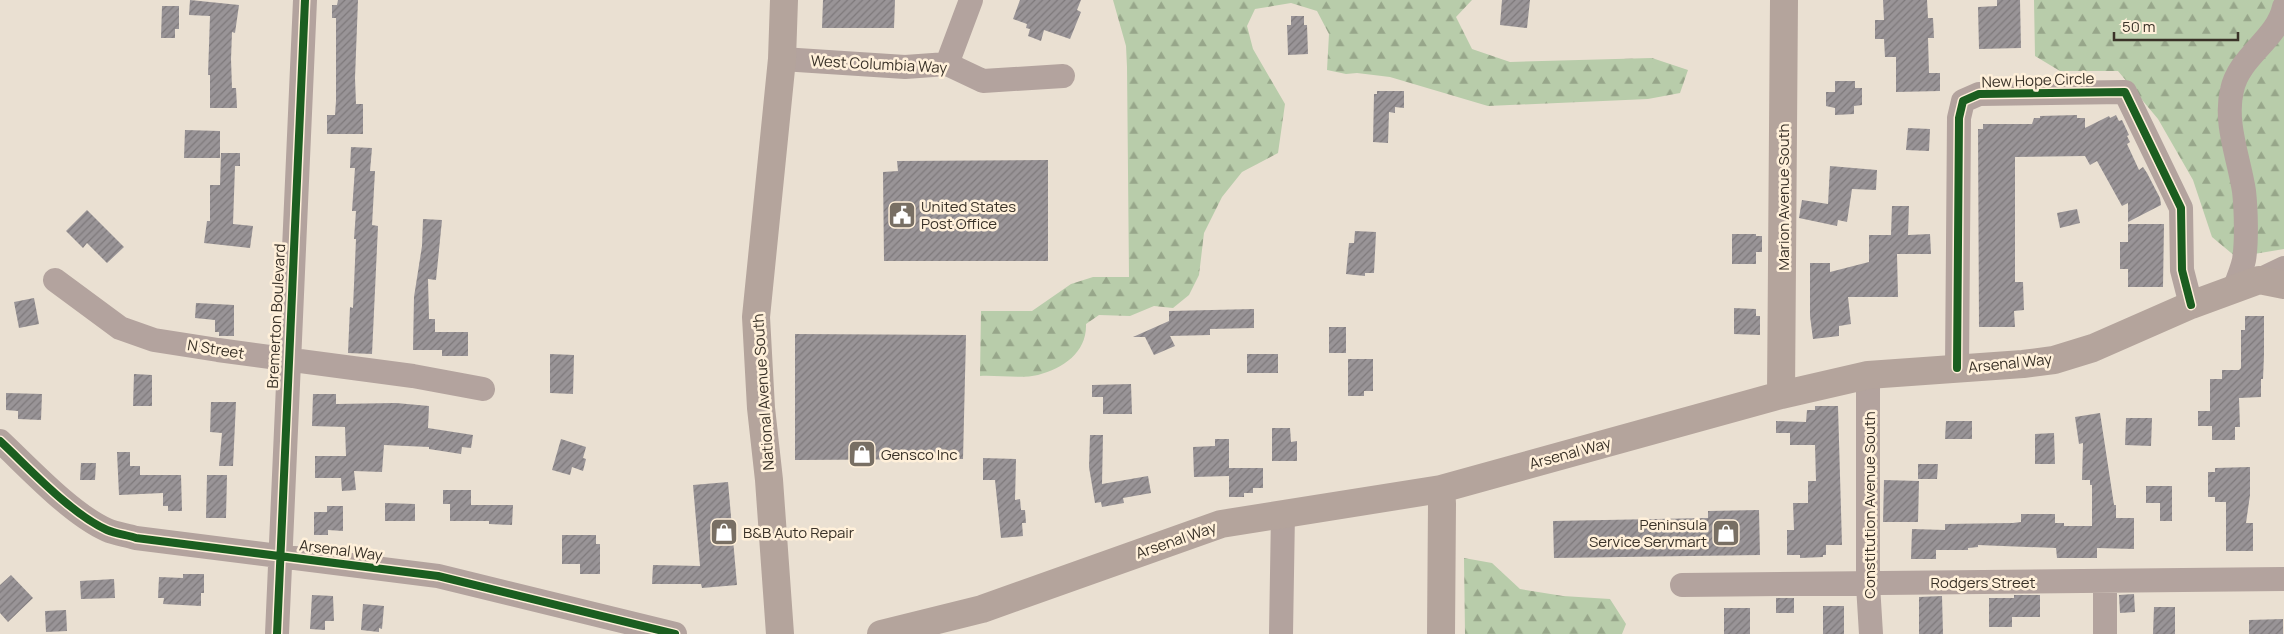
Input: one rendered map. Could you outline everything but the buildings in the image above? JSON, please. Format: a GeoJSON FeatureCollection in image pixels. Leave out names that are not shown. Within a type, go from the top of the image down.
{"type":"FeatureCollection","features":[{"type":"Feature","properties":{"kind":"main road","name":"National Avenue South"},"geometry":{"type":"LineString","coordinates":[[780,634],[769,480],[761,408],[756,317],[782,59],[784,0]]}},
{"type":"Feature","properties":{"kind":"main road","name":"Marion Avenue South"},"geometry":{"type":"LineString","coordinates":[[1781,395],[1784,0]]}},
{"type":"Feature","properties":{"kind":"main road","name":"Arsenal Way"},"geometry":{"type":"LineString","coordinates":[[881,634],[982,610],[1221,524],[1440,489],[1781,395],[1868,375],[2054,360],[2093,348],[2190,305],[2259,284]]}},
{"type":"Feature","properties":{"kind":"main road"},"geometry":{"type":"LineString","coordinates":[[1440,489],[1442,504],[1441,634]]}},
{"type":"Feature","properties":{"kind":"street","name":"Bremerton Boulevard"},"geometry":{"type":"LineString","coordinates":[[276,634],[278,556],[305,0]]}},
{"type":"Feature","properties":{"kind":"street"},"geometry":{"type":"LineString","coordinates":[[947,64],[971,0]]}},
{"type":"Feature","properties":{"kind":"street"},"geometry":{"type":"LineString","coordinates":[[2284,7],[2282,17],[2272,32],[2246,59],[2232,88],[2230,112],[2244,193],[2244,260],[2259,284],[2284,268]]}},
{"type":"Feature","properties":{"kind":"street","name":"West Columbia Way"},"geometry":{"type":"LineString","coordinates":[[782,59],[905,67],[947,64],[983,81],[1064,76]]}},
{"type":"Feature","properties":{"kind":"street","name":"New Hope Circle"},"geometry":{"type":"LineString","coordinates":[[1957,368],[1959,118],[1963,101],[1979,94],[2125,92],[2181,208],[2182,270],[2190,305]]}},
{"type":"Feature","properties":{"kind":"street","name":"N Street"},"geometry":{"type":"LineString","coordinates":[[55,280],[120,328],[154,340],[412,376],[483,389]]}},
{"type":"Feature","properties":{"kind":"street","name":"Constitution Avenue South"},"geometry":{"type":"LineString","coordinates":[[1868,375],[1868,585],[1871,634]]}},
{"type":"Feature","properties":{"kind":"street","name":"Arsenal Way"},"geometry":{"type":"LineString","coordinates":[[0,441],[56,494],[106,530],[136,538],[438,576],[675,634]]}},
{"type":"Feature","properties":{"kind":"street"},"geometry":{"type":"LineString","coordinates":[[1281,634],[1282,513]]}},
{"type":"Feature","properties":{"kind":"street","name":"Rodgers Street"},"geometry":{"type":"LineString","coordinates":[[1682,585],[1868,585],[1881,583],[2284,580]]}},
{"type":"Feature","properties":{"kind":"street"},"geometry":{"type":"LineString","coordinates":[[2104,582],[2105,634]]}},
{"type":"Feature","properties":{"kind":"green space"},"geometry":{"type":"Polygon","coordinates":[[[1113,0],[1472,0],[1456,17],[1472,49],[1510,62],[1652,58],[1688,70],[1680,93],[1648,99],[1488,106],[1390,77],[1357,73],[1346,74],[1327,70],[1329,34],[1317,11],[1291,3],[1255,9],[1247,26],[1253,49],[1285,104],[1278,153],[1242,172],[1222,197],[1204,233],[1199,275],[1189,295],[1173,308],[1154,306],[1130,316],[1099,315],[1086,324],[1083,343],[1078,351],[1065,363],[1048,372],[1025,377],[980,376],[981,311],[1032,311],[1071,284],[1093,277],[1129,277],[1126,46],[1113,0]]]}},
{"type":"Feature","properties":{"kind":"green space"},"geometry":{"type":"Polygon","coordinates":[[[2034,0],[2284,0],[2284,249],[2236,257],[2212,237],[2193,180],[2158,119],[2118,71],[2060,71],[2035,56],[2034,0]]]}},
{"type":"Feature","properties":{"kind":"green space"},"geometry":{"type":"Polygon","coordinates":[[[1464,558],[1492,563],[1520,589],[1563,596],[1610,599],[1626,624],[1622,634],[1465,634],[1464,558]]]}},
{"type":"Feature","properties":{"kind":"cycle path"},"geometry":{"type":"LineString","coordinates":[[277,634],[305,0]]}},
{"type":"Feature","properties":{"kind":"cycle path"},"geometry":{"type":"LineString","coordinates":[[1957,368],[1959,118],[1963,101],[1979,94],[2125,92],[2181,208],[2182,270],[2191,305]]}},
{"type":"Feature","properties":{"kind":"cycle path"},"geometry":{"type":"LineString","coordinates":[[0,441],[65,502],[93,523],[114,533],[136,538],[438,576],[675,634]]}},
{"type":"Feature","properties":{"kind":"place","name":"United States Post Office"},"geometry":{"type":"Point","coordinates":[902,215]}},
{"type":"Feature","properties":{"kind":"place","name":"Gensco Inc"},"geometry":{"type":"Point","coordinates":[862,454]}},
{"type":"Feature","properties":{"kind":"place","name":"B&B Auto Repair"},"geometry":{"type":"Point","coordinates":[724,532]}},
{"type":"Feature","properties":{"kind":"place","name":"Peninsula Service Servmart"},"geometry":{"type":"Point","coordinates":[1726,533]}}]}
